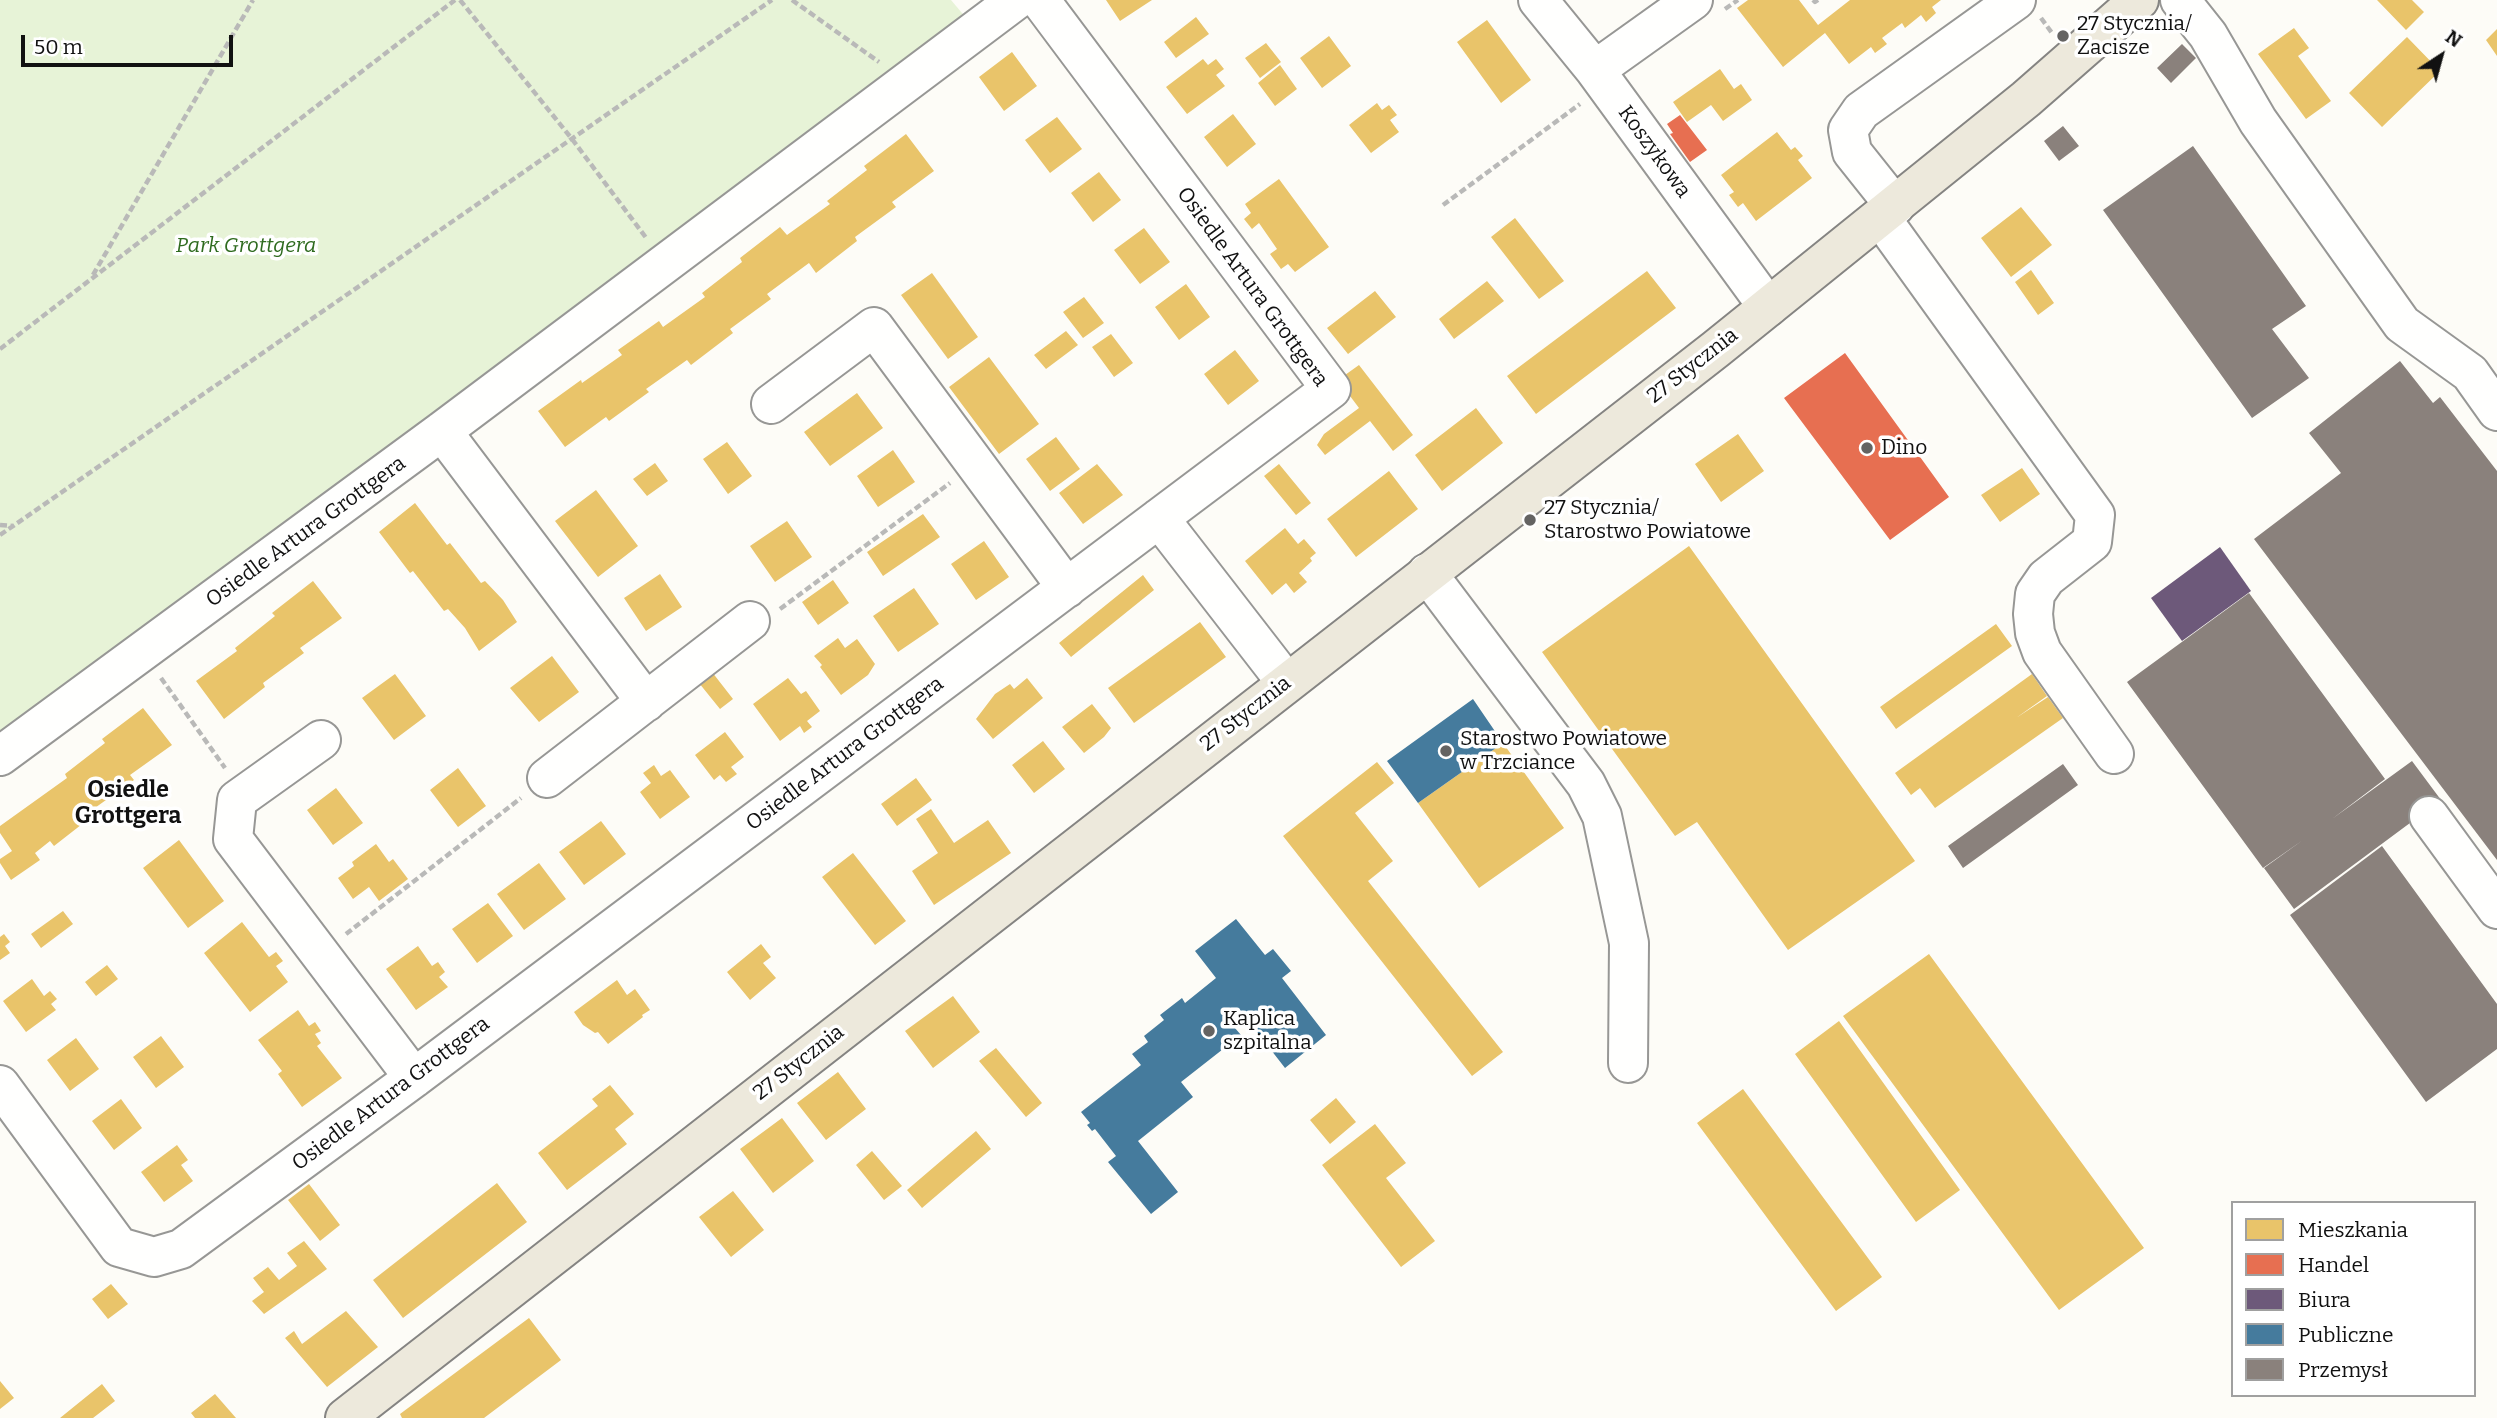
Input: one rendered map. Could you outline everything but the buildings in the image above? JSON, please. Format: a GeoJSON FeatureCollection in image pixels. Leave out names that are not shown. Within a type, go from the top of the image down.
{"type":"FeatureCollection","features":[{"type":"Feature","properties":{"kind":"main road","name":"27 Stycznia"},"geometry":{"type":"LineString","coordinates":[[345,1418],[1888,212],[2026,99],[2139,0]]}},
{"type":"Feature","properties":{"kind":"street","name":"Osiedle Artura Grottgera"},"geometry":{"type":"LineString","coordinates":[[0,756],[442,431],[1016,0]]}},
{"type":"Feature","properties":{"kind":"street","name":"Osiedle Artura Grottgera"},"geometry":{"type":"LineString","coordinates":[[0,1085],[119,1247],[154,1257],[181,1249],[414,1078],[1331,389],[1040,0]]}},
{"type":"Feature","properties":{"kind":"street","name":"Koszykowa"},"geometry":{"type":"LineString","coordinates":[[1538,0],[1600,78],[1768,306]]}},
{"type":"Feature","properties":{"kind":"street"},"geometry":{"type":"LineString","coordinates":[[1600,78],[1693,0]]}},
{"type":"Feature","properties":{"kind":"street"},"geometry":{"type":"LineString","coordinates":[[2016,0],[1861,111],[1848,130],[1852,152],[1888,212],[2095,515],[2092,542],[2046,578],[2035,594],[2033,614],[2035,633],[2042,652],[2114,754]]}},
{"type":"Feature","properties":{"kind":"street"},"geometry":{"type":"LineString","coordinates":[[2180,0],[2208,34],[2258,121],[2402,324],[2470,373],[2497,411]]}},
{"type":"Feature","properties":{"kind":"street"},"geometry":{"type":"LineString","coordinates":[[771,404],[874,327],[1067,588]]}},
{"type":"Feature","properties":{"kind":"street"},"geometry":{"type":"LineString","coordinates":[[442,431],[646,702]]}},
{"type":"Feature","properties":{"kind":"street"},"geometry":{"type":"LineString","coordinates":[[1158,519],[1286,682]]}},
{"type":"Feature","properties":{"kind":"street"},"geometry":{"type":"LineString","coordinates":[[1427,573],[1586,784],[1602,816],[1629,943],[1628,1063]]}},
{"type":"Feature","properties":{"kind":"street"},"geometry":{"type":"LineString","coordinates":[[547,778],[750,621]]}},
{"type":"Feature","properties":{"kind":"street"},"geometry":{"type":"LineString","coordinates":[[321,740],[237,800],[233,839],[414,1078]]}},
{"type":"Feature","properties":{"kind":"street"},"geometry":{"type":"LineString","coordinates":[[2429,816],[2497,909]]}},
{"type":"Feature","properties":{"kind":"path"},"geometry":{"type":"LineString","coordinates":[[91,279],[253,0]]}},
{"type":"Feature","properties":{"kind":"path"},"geometry":{"type":"LineString","coordinates":[[0,349],[454,0]]}},
{"type":"Feature","properties":{"kind":"path"},"geometry":{"type":"LineString","coordinates":[[460,0],[572,139],[666,264]]}},
{"type":"Feature","properties":{"kind":"path"},"geometry":{"type":"LineString","coordinates":[[0,535],[772,0]]}},
{"type":"Feature","properties":{"kind":"path"},"geometry":{"type":"LineString","coordinates":[[792,0],[907,82]]}},
{"type":"Feature","properties":{"kind":"path"},"geometry":{"type":"LineString","coordinates":[[1443,205],[1600,78]]}},
{"type":"Feature","properties":{"kind":"path"},"geometry":{"type":"LineString","coordinates":[[750,621],[774,613],[975,465]]}},
{"type":"Feature","properties":{"kind":"path"},"geometry":{"type":"LineString","coordinates":[[0,524],[14,526]]}},
{"type":"Feature","properties":{"kind":"path"},"geometry":{"type":"LineString","coordinates":[[142,652],[245,794]]}},
{"type":"Feature","properties":{"kind":"path"},"geometry":{"type":"LineString","coordinates":[[320,954],[547,778]]}},
{"type":"Feature","properties":{"kind":"green space","name":"Park Grottgera"},"geometry":{"type":"Polygon","coordinates":[[[0,0],[951,0],[967,19],[0,732],[0,0]]]}},
{"type":"Feature","properties":{"kind":"place","name":"27 Stycznia/ Zacisze"},"geometry":{"type":"Point","coordinates":[2063,36]}},
{"type":"Feature","properties":{"kind":"place","name":"Dino"},"geometry":{"type":"Point","coordinates":[1867,448]}},
{"type":"Feature","properties":{"kind":"place","name":"27 Stycznia/ Starostwo Powiatowe"},"geometry":{"type":"Point","coordinates":[1530,520]}},
{"type":"Feature","properties":{"kind":"place","name":"Starostwo Powiatowe w Trzciance"},"geometry":{"type":"Point","coordinates":[1446,751]}},
{"type":"Feature","properties":{"kind":"place","name":"Kaplica szpitalna"},"geometry":{"type":"Point","coordinates":[1209,1031]}},
{"type":"Feature","properties":{"kind":"district","name":"Osiedle Grottgera"},"geometry":{"type":"Point","coordinates":[128,804]}}]}
